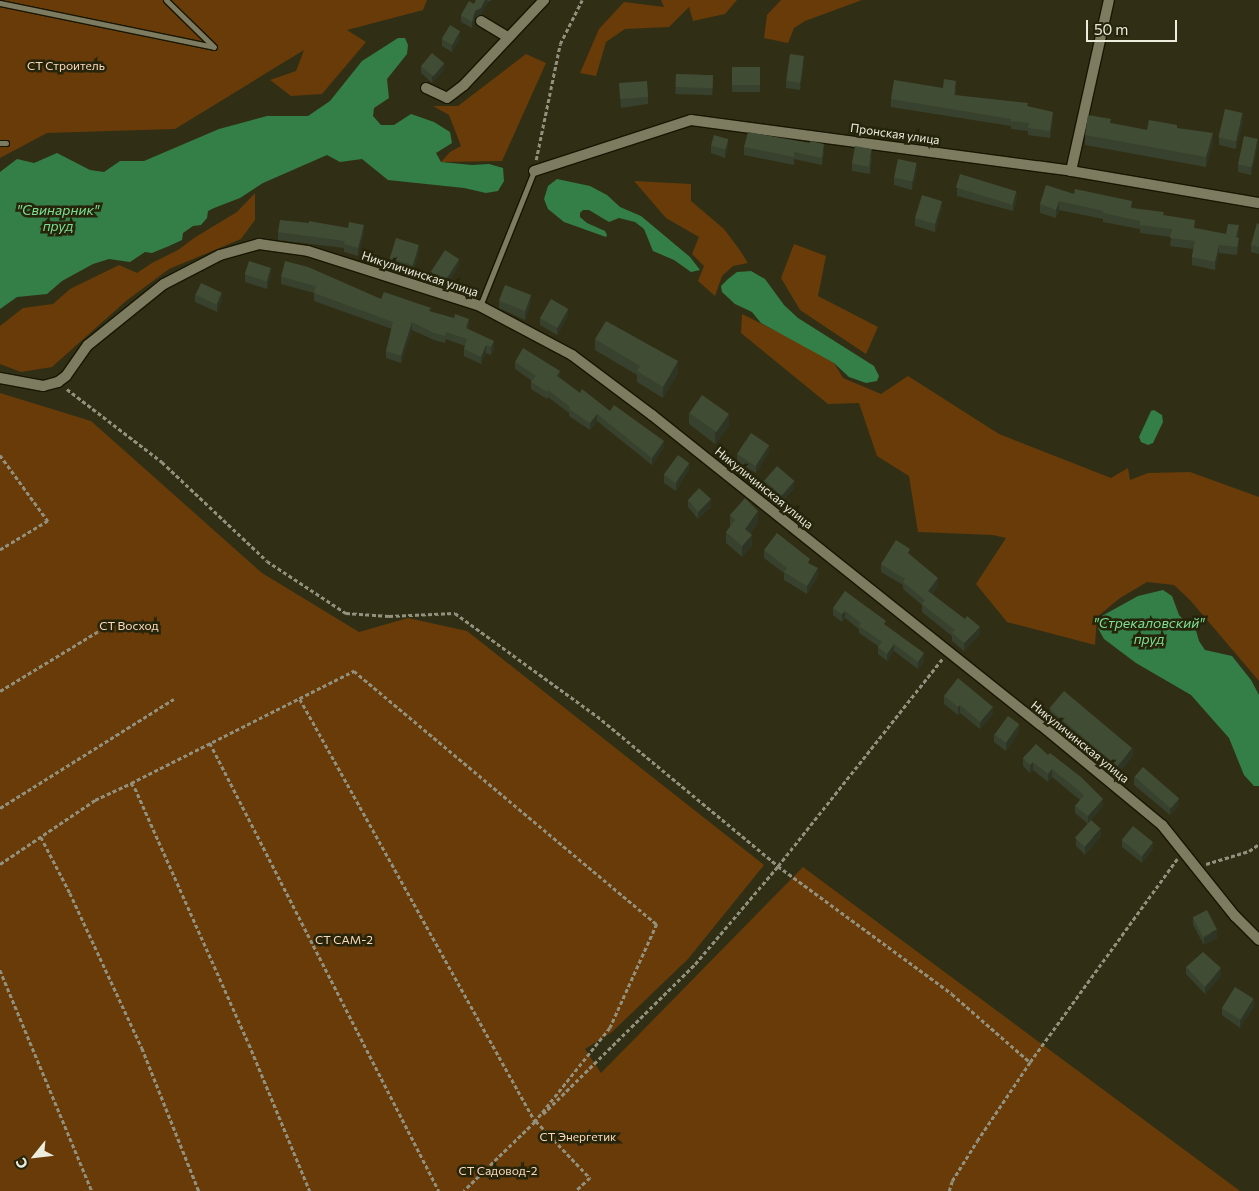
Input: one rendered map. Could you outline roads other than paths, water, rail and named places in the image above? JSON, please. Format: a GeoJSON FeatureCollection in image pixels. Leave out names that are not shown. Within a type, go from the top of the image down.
{"type":"FeatureCollection","features":[{"type":"Feature","properties":{"kind":"street"},"geometry":{"type":"LineString","coordinates":[[426,88],[447,98],[464,85],[544,0]]}},
{"type":"Feature","properties":{"kind":"street"},"geometry":{"type":"LineString","coordinates":[[1071,172],[1109,0]]}},
{"type":"Feature","properties":{"kind":"street"},"geometry":{"type":"LineString","coordinates":[[481,21],[508,38]]}},
{"type":"Feature","properties":{"kind":"street","name":"Пронская улица"},"geometry":{"type":"LineString","coordinates":[[534,172],[691,120],[1071,172],[1259,203]]}},
{"type":"Feature","properties":{"kind":"street","name":"Никуличинская улица"},"geometry":{"type":"LineString","coordinates":[[0,378],[43,386],[58,382],[66,376],[94,339],[164,284],[220,255],[259,244],[308,251],[480,306],[580,361],[652,415],[1155,819],[1184,850],[1235,916],[1259,940]]}},
{"type":"Feature","properties":{"kind":"lane"},"geometry":{"type":"LineString","coordinates":[[0,3],[214,47],[166,0]]}},
{"type":"Feature","properties":{"kind":"lane"},"geometry":{"type":"LineString","coordinates":[[480,306],[534,172]]}},
{"type":"Feature","properties":{"kind":"water","name":"\"Свинарник\" пруд"},"geometry":{"type":"Polygon","coordinates":[[[398,38],[405,38],[408,45],[407,54],[387,79],[389,98],[374,108],[373,116],[381,125],[394,125],[411,114],[434,122],[450,132],[452,143],[436,153],[441,162],[472,165],[489,164],[503,168],[504,181],[498,191],[486,193],[464,188],[388,180],[362,159],[340,162],[327,155],[263,183],[240,198],[208,211],[207,218],[201,225],[193,226],[183,233],[182,240],[152,253],[145,252],[130,262],[109,259],[93,264],[62,281],[47,294],[17,297],[0,309],[0,172],[17,159],[34,163],[57,153],[90,170],[104,172],[120,161],[144,161],[219,129],[267,116],[308,116],[330,101],[362,61],[398,38]]]}},
{"type":"Feature","properties":{"kind":"water"},"geometry":{"type":"Polygon","coordinates":[[[557,179],[590,186],[607,195],[620,207],[641,216],[690,257],[700,270],[691,272],[674,260],[653,251],[644,229],[635,222],[619,218],[609,222],[589,210],[583,210],[580,213],[580,217],[587,223],[605,231],[606,237],[564,222],[548,209],[544,199],[548,186],[557,179]]]}},
{"type":"Feature","properties":{"kind":"water"},"geometry":{"type":"Polygon","coordinates":[[[751,271],[765,279],[784,305],[798,318],[874,366],[879,376],[877,381],[866,383],[849,377],[834,363],[761,323],[752,312],[735,304],[722,292],[721,286],[737,272],[751,271]]]}},
{"type":"Feature","properties":{"kind":"water"},"geometry":{"type":"Polygon","coordinates":[[[1154,410],[1162,415],[1163,422],[1153,443],[1148,445],[1141,442],[1139,437],[1151,411],[1154,410]]]}},
{"type":"Feature","properties":{"kind":"water","name":"\"Стрекаловский\" пруд"},"geometry":{"type":"Polygon","coordinates":[[[1163,590],[1172,596],[1179,615],[1188,625],[1195,627],[1199,641],[1205,650],[1232,656],[1251,680],[1259,695],[1259,786],[1254,786],[1244,775],[1229,738],[1191,695],[1136,663],[1104,639],[1098,628],[1100,617],[1138,596],[1163,590]]]}},
{"type":"Feature","properties":{"kind":"park label","name":"СТ Строитель"},"geometry":{"type":"Point","coordinates":[66,66]}},
{"type":"Feature","properties":{"kind":"park label","name":"СТ Восход"},"geometry":{"type":"Point","coordinates":[129,626]}},
{"type":"Feature","properties":{"kind":"park label","name":"СТ САМ-2"},"geometry":{"type":"Point","coordinates":[344,940]}},
{"type":"Feature","properties":{"kind":"park label","name":"СТ Энергетик"},"geometry":{"type":"Point","coordinates":[578,1137]}},
{"type":"Feature","properties":{"kind":"park label","name":"СТ Садовод-2"},"geometry":{"type":"Point","coordinates":[498,1171]}}]}
